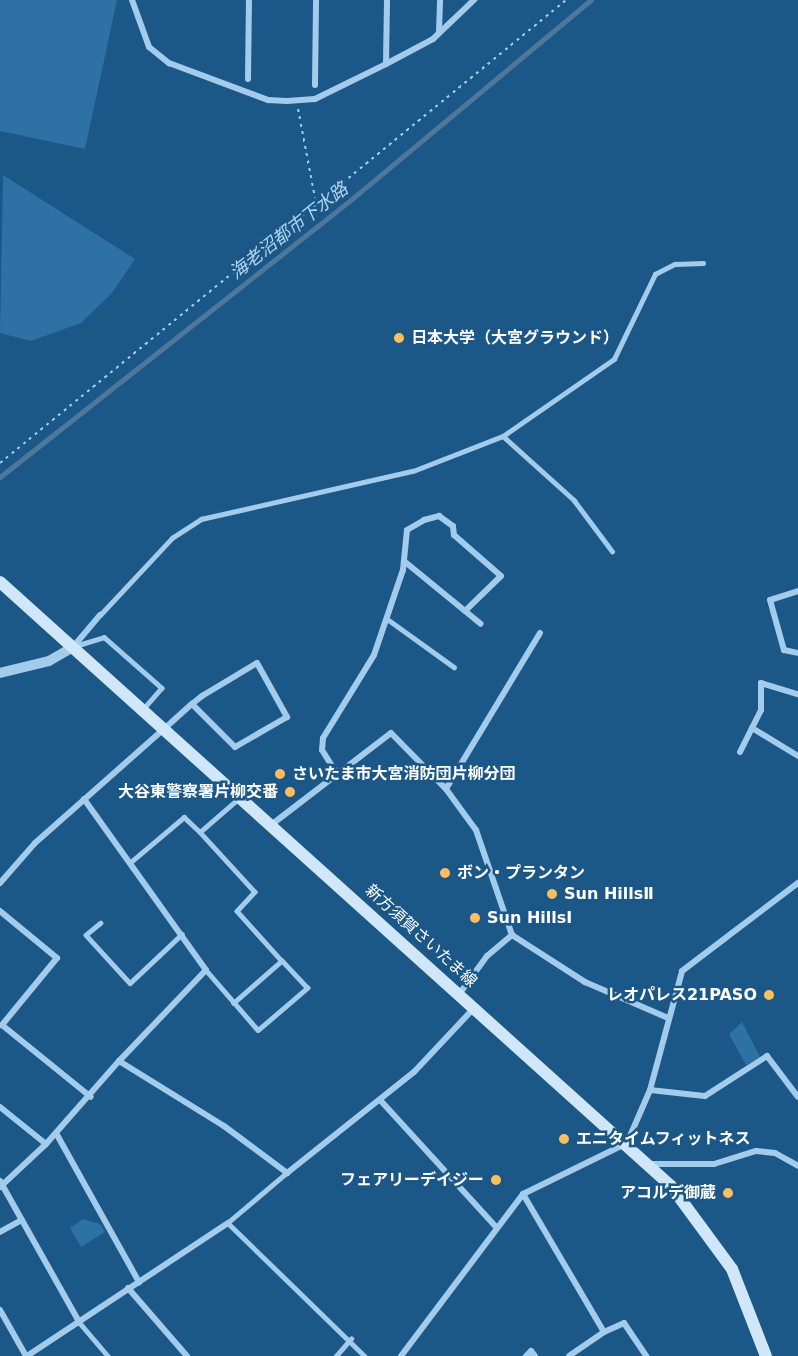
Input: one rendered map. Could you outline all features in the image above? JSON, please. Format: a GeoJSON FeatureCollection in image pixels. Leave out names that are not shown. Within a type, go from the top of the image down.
{"type":"FeatureCollection","features":[{"type":"Feature","properties":{"kind":"main road","name":"新方須賀さいたま線"},"geometry":{"type":"LineString","coordinates":[[0,582],[649,1164],[689,1207],[732,1269],[766,1356]]}},
{"type":"Feature","properties":{"kind":"street"},"geometry":{"type":"LineString","coordinates":[[132,0],[149,47],[170,63],[268,100],[315,99],[386,64],[439,31],[474,0]]}},
{"type":"Feature","properties":{"kind":"street"},"geometry":{"type":"LineString","coordinates":[[248,79],[249,0]]}},
{"type":"Feature","properties":{"kind":"street"},"geometry":{"type":"LineString","coordinates":[[315,85],[316,0]]}},
{"type":"Feature","properties":{"kind":"street"},"geometry":{"type":"LineString","coordinates":[[386,64],[387,0]]}},
{"type":"Feature","properties":{"kind":"street"},"geometry":{"type":"LineString","coordinates":[[439,31],[440,0]]}},
{"type":"Feature","properties":{"kind":"street"},"geometry":{"type":"LineString","coordinates":[[337,774],[322,750],[323,738],[374,655],[404,561],[407,530],[439,516],[453,526],[454,535],[501,576],[465,611]]}},
{"type":"Feature","properties":{"kind":"street"},"geometry":{"type":"LineString","coordinates":[[404,561],[481,624]]}},
{"type":"Feature","properties":{"kind":"street"},"geometry":{"type":"LineString","coordinates":[[798,591],[770,600],[784,650],[798,653]]}},
{"type":"Feature","properties":{"kind":"street"},"geometry":{"type":"LineString","coordinates":[[0,673],[49,661],[73,647],[100,615]]}},
{"type":"Feature","properties":{"kind":"street"},"geometry":{"type":"LineString","coordinates":[[446,789],[540,633]]}},
{"type":"Feature","properties":{"kind":"street"},"geometry":{"type":"LineString","coordinates":[[0,883],[84,799],[192,704],[257,663],[287,717],[235,747],[192,704]]}},
{"type":"Feature","properties":{"kind":"street"},"geometry":{"type":"LineString","coordinates":[[740,752],[761,710],[761,683],[798,694]]}},
{"type":"Feature","properties":{"kind":"street"},"geometry":{"type":"LineString","coordinates":[[752,728],[798,756]]}},
{"type":"Feature","properties":{"kind":"street"},"geometry":{"type":"LineString","coordinates":[[271,825],[391,733],[446,789],[476,830],[513,935],[585,982],[666,1017]]}},
{"type":"Feature","properties":{"kind":"street"},"geometry":{"type":"LineString","coordinates":[[79,1322],[1,1184],[46,1144],[91,1096],[119,1061],[206,970],[132,861],[84,799]]}},
{"type":"Feature","properties":{"kind":"street"},"geometry":{"type":"LineString","coordinates":[[401,1356],[523,1194],[627,1143],[650,1090],[666,1017],[682,971],[798,883]]}},
{"type":"Feature","properties":{"kind":"street"},"geometry":{"type":"LineString","coordinates":[[0,911],[57,958],[1,1024],[91,1096]]}},
{"type":"Feature","properties":{"kind":"street"},"geometry":{"type":"LineString","coordinates":[[460,993],[488,956],[513,935]]}},
{"type":"Feature","properties":{"kind":"street"},"geometry":{"type":"LineString","coordinates":[[119,1061],[224,1126],[287,1173],[381,1101],[476,1007]]}},
{"type":"Feature","properties":{"kind":"street"},"geometry":{"type":"LineString","coordinates":[[650,1090],[705,1096],[766,1056],[798,1097]]}},
{"type":"Feature","properties":{"kind":"street"},"geometry":{"type":"LineString","coordinates":[[381,1101],[496,1227]]}},
{"type":"Feature","properties":{"kind":"street"},"geometry":{"type":"LineString","coordinates":[[0,1107],[46,1144]]}},
{"type":"Feature","properties":{"kind":"street"},"geometry":{"type":"LineString","coordinates":[[56,1133],[139,1282]]}},
{"type":"Feature","properties":{"kind":"street"},"geometry":{"type":"LineString","coordinates":[[649,1164],[714,1164],[756,1151],[775,1153],[798,1166]]}},
{"type":"Feature","properties":{"kind":"street"},"geometry":{"type":"LineString","coordinates":[[523,1194],[604,1332]]}},
{"type":"Feature","properties":{"kind":"street"},"geometry":{"type":"LineString","coordinates":[[0,1232],[22,1220]]}},
{"type":"Feature","properties":{"kind":"street"},"geometry":{"type":"LineString","coordinates":[[0,1310],[27,1356],[228,1223]]}},
{"type":"Feature","properties":{"kind":"street"},"geometry":{"type":"LineString","coordinates":[[128,1288],[186,1356]]}},
{"type":"Feature","properties":{"kind":"street"},"geometry":{"type":"LineString","coordinates":[[569,1356],[604,1332],[624,1323],[646,1356]]}},
{"type":"Feature","properties":{"kind":"street"},"geometry":{"type":"LineString","coordinates":[[526,1356],[531,1352],[535,1356]]}},
{"type":"Feature","properties":{"kind":"lane"},"geometry":{"type":"LineString","coordinates":[[100,615],[172,538],[201,519],[414,471],[503,436],[614,359],[655,274],[675,264],[702,263]]}},
{"type":"Feature","properties":{"kind":"lane"},"geometry":{"type":"LineString","coordinates":[[503,436],[574,500],[612,551]]}},
{"type":"Feature","properties":{"kind":"lane"},"geometry":{"type":"LineString","coordinates":[[386,618],[454,666]]}},
{"type":"Feature","properties":{"kind":"lane"},"geometry":{"type":"LineString","coordinates":[[73,647],[104,637],[162,688],[143,710]]}},
{"type":"Feature","properties":{"kind":"lane"},"geometry":{"type":"LineString","coordinates":[[200,832],[240,797]]}},
{"type":"Feature","properties":{"kind":"lane"},"geometry":{"type":"LineString","coordinates":[[132,861],[184,817],[255,892],[237,910],[306,988],[258,1030],[206,970]]}},
{"type":"Feature","properties":{"kind":"lane"},"geometry":{"type":"LineString","coordinates":[[101,923],[86,935],[130,983],[182,934]]}},
{"type":"Feature","properties":{"kind":"lane"},"geometry":{"type":"LineString","coordinates":[[234,1003],[282,961]]}},
{"type":"Feature","properties":{"kind":"lane"},"geometry":{"type":"LineString","coordinates":[[287,1173],[228,1223],[351,1339],[365,1356]]}},
{"type":"Feature","properties":{"kind":"lane"},"geometry":{"type":"LineString","coordinates":[[79,1322],[108,1356]]}},
{"type":"Feature","properties":{"kind":"lane"},"geometry":{"type":"LineString","coordinates":[[336,1356],[351,1339]]}},
{"type":"Feature","properties":{"kind":"path"},"geometry":{"type":"LineString","coordinates":[[0,463],[566,0]]}},
{"type":"Feature","properties":{"kind":"path"},"geometry":{"type":"LineString","coordinates":[[297,100],[316,205]]}},
{"type":"Feature","properties":{"kind":"shaded area"},"geometry":{"type":"Polygon","coordinates":[[[0,0],[117,0],[85,149],[0,131],[0,0]]]}},
{"type":"Feature","properties":{"kind":"shaded area"},"geometry":{"type":"Polygon","coordinates":[[[3,175],[135,259],[112,293],[81,323],[31,341],[0,333],[3,175]]]}},
{"type":"Feature","properties":{"kind":"shaded area"},"geometry":{"type":"Polygon","coordinates":[[[742,1022],[760,1057],[746,1065],[729,1034],[742,1022]]]}},
{"type":"Feature","properties":{"kind":"shaded area"},"geometry":{"type":"Polygon","coordinates":[[[83,1219],[100,1224],[105,1232],[81,1247],[70,1228],[83,1219]]]}},
{"type":"Feature","properties":{"kind":"waterway","name":"海老沼都市下水路"},"geometry":{"type":"LineString","coordinates":[[0,477],[352,199],[591,0]]}},
{"type":"Feature","properties":{"kind":"place","name":"日本大学（大宮グラウンド）"},"geometry":{"type":"Point","coordinates":[399,338]}},
{"type":"Feature","properties":{"kind":"place","name":"さいたま市大宮消防団片柳分団"},"geometry":{"type":"Point","coordinates":[280,774]}},
{"type":"Feature","properties":{"kind":"place","name":"大谷東警察署片柳交番"},"geometry":{"type":"Point","coordinates":[290,792]}},
{"type":"Feature","properties":{"kind":"place","name":"ボン・プランタン"},"geometry":{"type":"Point","coordinates":[445,873]}},
{"type":"Feature","properties":{"kind":"place","name":"Sun HillsⅡ"},"geometry":{"type":"Point","coordinates":[552,894]}},
{"type":"Feature","properties":{"kind":"place","name":"Sun HillsⅠ"},"geometry":{"type":"Point","coordinates":[475,918]}},
{"type":"Feature","properties":{"kind":"place","name":"レオパレス21PASO"},"geometry":{"type":"Point","coordinates":[769,995]}},
{"type":"Feature","properties":{"kind":"place","name":"エニタイムフィットネス"},"geometry":{"type":"Point","coordinates":[564,1139]}},
{"type":"Feature","properties":{"kind":"place","name":"フェアリーデイジー"},"geometry":{"type":"Point","coordinates":[496,1180]}},
{"type":"Feature","properties":{"kind":"place","name":"アコルデ御蔵"},"geometry":{"type":"Point","coordinates":[728,1193]}}]}
